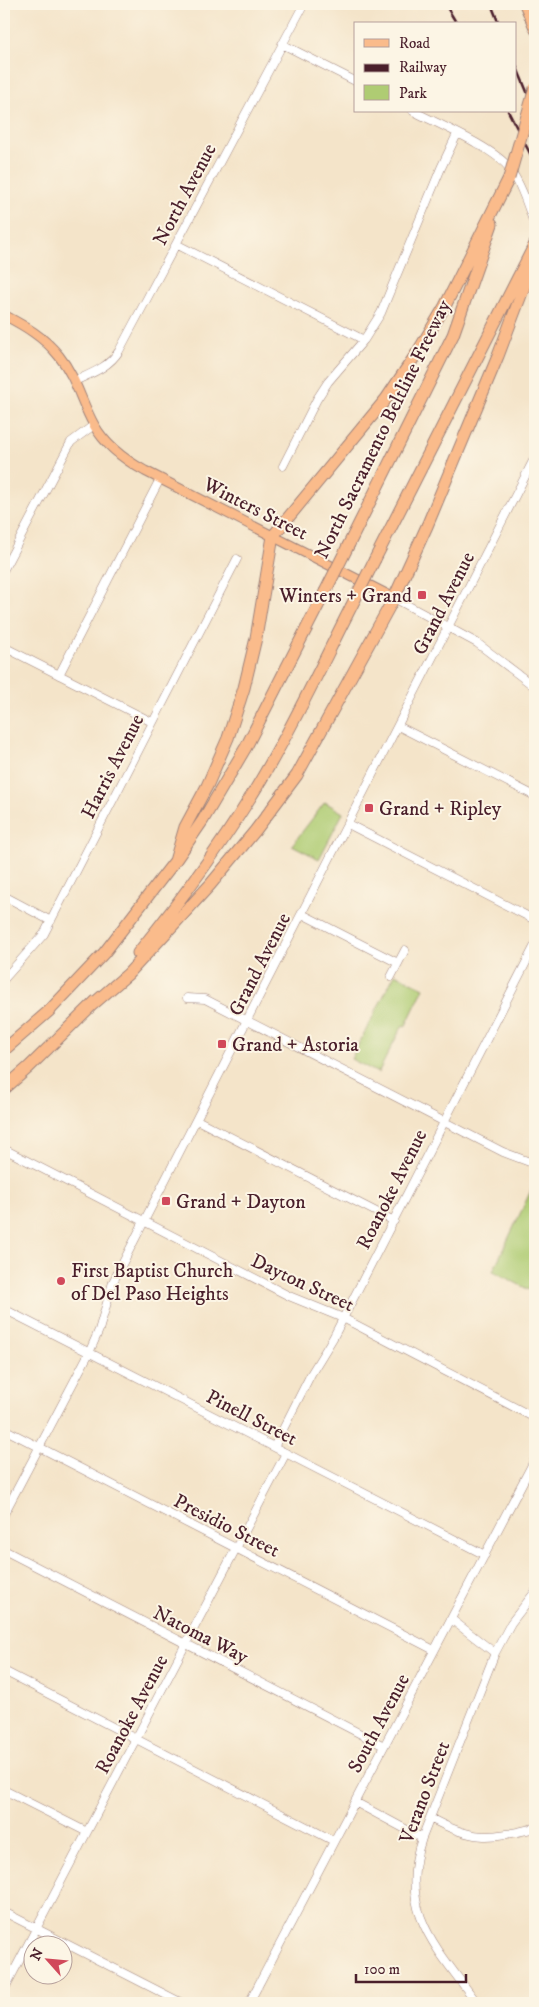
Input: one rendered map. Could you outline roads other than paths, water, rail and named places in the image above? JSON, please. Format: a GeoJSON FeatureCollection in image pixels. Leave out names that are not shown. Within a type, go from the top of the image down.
{"type":"FeatureCollection","features":[{"type":"Feature","properties":{"kind":"highway"},"geometry":{"type":"LineString","coordinates":[[175,860],[185,827],[207,786],[228,738],[244,688],[256,638],[273,536],[386,399],[472,264],[509,178],[535,88]]}},
{"type":"Feature","properties":{"kind":"highway"},"geometry":{"type":"LineString","coordinates":[[4,1089],[92,1005],[131,963],[181,900],[227,834],[270,766],[535,244]]}},
{"type":"Feature","properties":{"kind":"highway"},"geometry":{"type":"LineString","coordinates":[[92,1005],[128,974],[210,885],[255,831],[297,775],[394,598],[434,509],[522,296],[535,258]]}},
{"type":"Feature","properties":{"kind":"highway","name":"North Sacramento Beltline Freeway"},"geometry":{"type":"LineString","coordinates":[[4,1050],[49,1011],[104,953],[203,820],[246,747],[453,335],[472,264]]}},
{"type":"Feature","properties":{"kind":"main road"},"geometry":{"type":"LineString","coordinates":[[524,4],[535,30]]}},
{"type":"Feature","properties":{"kind":"main road","name":"Winters Street"},"geometry":{"type":"LineString","coordinates":[[5,318],[32,331],[60,357],[76,382],[94,426],[122,457],[160,479],[394,598]]}},
{"type":"Feature","properties":{"kind":"street","name":"North Avenue"},"geometry":{"type":"LineString","coordinates":[[76,382],[104,368],[117,355],[304,4]]}},
{"type":"Feature","properties":{"kind":"street"},"geometry":{"type":"LineString","coordinates":[[282,44],[354,80]]}},
{"type":"Feature","properties":{"kind":"street"},"geometry":{"type":"LineString","coordinates":[[415,112],[495,154],[509,166],[516,178],[535,225]]}},
{"type":"Feature","properties":{"kind":"street"},"geometry":{"type":"LineString","coordinates":[[283,466],[317,398],[328,382],[364,340],[387,302],[441,168],[457,134]]}},
{"type":"Feature","properties":{"kind":"street"},"geometry":{"type":"LineString","coordinates":[[176,244],[364,340]]}},
{"type":"Feature","properties":{"kind":"street"},"geometry":{"type":"LineString","coordinates":[[4,569],[6,559],[71,442],[94,426]]}},
{"type":"Feature","properties":{"kind":"street","name":"Grand Avenue"},"geometry":{"type":"LineString","coordinates":[[4,1514],[89,1353],[99,1330],[113,1282],[198,1120],[535,458]]}},
{"type":"Feature","properties":{"kind":"street"},"geometry":{"type":"LineString","coordinates":[[60,675],[160,479]]}},
{"type":"Feature","properties":{"kind":"street","name":"Harris Avenue"},"geometry":{"type":"LineString","coordinates":[[4,978],[44,934],[237,559]]}},
{"type":"Feature","properties":{"kind":"street","name":"Winters Street"},"geometry":{"type":"LineString","coordinates":[[394,598],[449,626],[487,649],[535,688]]}},
{"type":"Feature","properties":{"kind":"street"},"geometry":{"type":"LineString","coordinates":[[4,647],[152,722]]}},
{"type":"Feature","properties":{"kind":"street"},"geometry":{"type":"LineString","coordinates":[[398,726],[535,796]]}},
{"type":"Feature","properties":{"kind":"street"},"geometry":{"type":"LineString","coordinates":[[348,824],[535,920]]}},
{"type":"Feature","properties":{"kind":"street"},"geometry":{"type":"LineString","coordinates":[[4,896],[51,920]]}},
{"type":"Feature","properties":{"kind":"street"},"geometry":{"type":"LineString","coordinates":[[302,914],[398,963]]}},
{"type":"Feature","properties":{"kind":"street","name":"Roanoke Avenue"},"geometry":{"type":"LineString","coordinates":[[274,1447],[394,1221],[535,945]]}},
{"type":"Feature","properties":{"kind":"street"},"geometry":{"type":"LineString","coordinates":[[391,977],[405,950]]}},
{"type":"Feature","properties":{"kind":"street"},"geometry":{"type":"LineString","coordinates":[[187,998],[205,999],[503,1152],[535,1164]]}},
{"type":"Feature","properties":{"kind":"street"},"geometry":{"type":"LineString","coordinates":[[198,1120],[394,1221]]}},
{"type":"Feature","properties":{"kind":"street","name":"Dayton Street"},"geometry":{"type":"LineString","coordinates":[[4,1149],[289,1296],[343,1318],[535,1418]]}},
{"type":"Feature","properties":{"kind":"street","name":"Pinell Street"},"geometry":{"type":"LineString","coordinates":[[4,1309],[485,1555]]}},
{"type":"Feature","properties":{"kind":"street","name":"Presidio Street"},"geometry":{"type":"LineString","coordinates":[[4,1429],[434,1650]]}},
{"type":"Feature","properties":{"kind":"street","name":"Roanoke Avenue"},"geometry":{"type":"LineString","coordinates":[[4,1990],[286,1453]]}},
{"type":"Feature","properties":{"kind":"street","name":"South Avenue"},"geometry":{"type":"LineString","coordinates":[[249,2003],[535,1459]]}},
{"type":"Feature","properties":{"kind":"street","name":"Natoma Way"},"geometry":{"type":"LineString","coordinates":[[4,1550],[384,1746]]}},
{"type":"Feature","properties":{"kind":"street","name":"Verano Street"},"geometry":{"type":"LineString","coordinates":[[477,2003],[435,1945],[419,1913],[415,1896],[414,1873],[422,1838],[495,1653],[511,1623],[535,1592]]}},
{"type":"Feature","properties":{"kind":"street"},"geometry":{"type":"LineString","coordinates":[[451,1619],[495,1653]]}},
{"type":"Feature","properties":{"kind":"street"},"geometry":{"type":"LineString","coordinates":[[4,1671],[334,1841]]}},
{"type":"Feature","properties":{"kind":"street"},"geometry":{"type":"LineString","coordinates":[[4,1790],[87,1832]]}},
{"type":"Feature","properties":{"kind":"street"},"geometry":{"type":"LineString","coordinates":[[355,1802],[422,1838]]}},
{"type":"Feature","properties":{"kind":"street"},"geometry":{"type":"LineString","coordinates":[[430,1818],[465,1834],[484,1837],[503,1836],[535,1828]]}},
{"type":"Feature","properties":{"kind":"street"},"geometry":{"type":"LineString","coordinates":[[4,1912],[182,2003]]}},
{"type":"Feature","properties":{"kind":"railway"},"geometry":{"type":"LineString","coordinates":[[445,4],[456,22]]}},
{"type":"Feature","properties":{"kind":"railway"},"geometry":{"type":"LineString","coordinates":[[491,4],[498,22]]}},
{"type":"Feature","properties":{"kind":"railway"},"geometry":{"type":"LineString","coordinates":[[516,65],[535,111]]}},
{"type":"Feature","properties":{"kind":"railway"},"geometry":{"type":"LineString","coordinates":[[528,105],[535,123]]}},
{"type":"Feature","properties":{"kind":"railway"},"geometry":{"type":"LineString","coordinates":[[509,112],[535,163]]}},
{"type":"Feature","properties":{"kind":"place","name":"Winters + Grand"},"geometry":{"type":"Point","coordinates":[422,595]}},
{"type":"Feature","properties":{"kind":"place","name":"Grand + Ripley"},"geometry":{"type":"Point","coordinates":[369,808]}},
{"type":"Feature","properties":{"kind":"place","name":"Grand + Astoria"},"geometry":{"type":"Point","coordinates":[222,1044]}},
{"type":"Feature","properties":{"kind":"place","name":"Grand + Dayton"},"geometry":{"type":"Point","coordinates":[166,1201]}},
{"type":"Feature","properties":{"kind":"place","name":"First Baptist Church of Del Paso Heights"},"geometry":{"type":"Point","coordinates":[61,1281]}}]}
